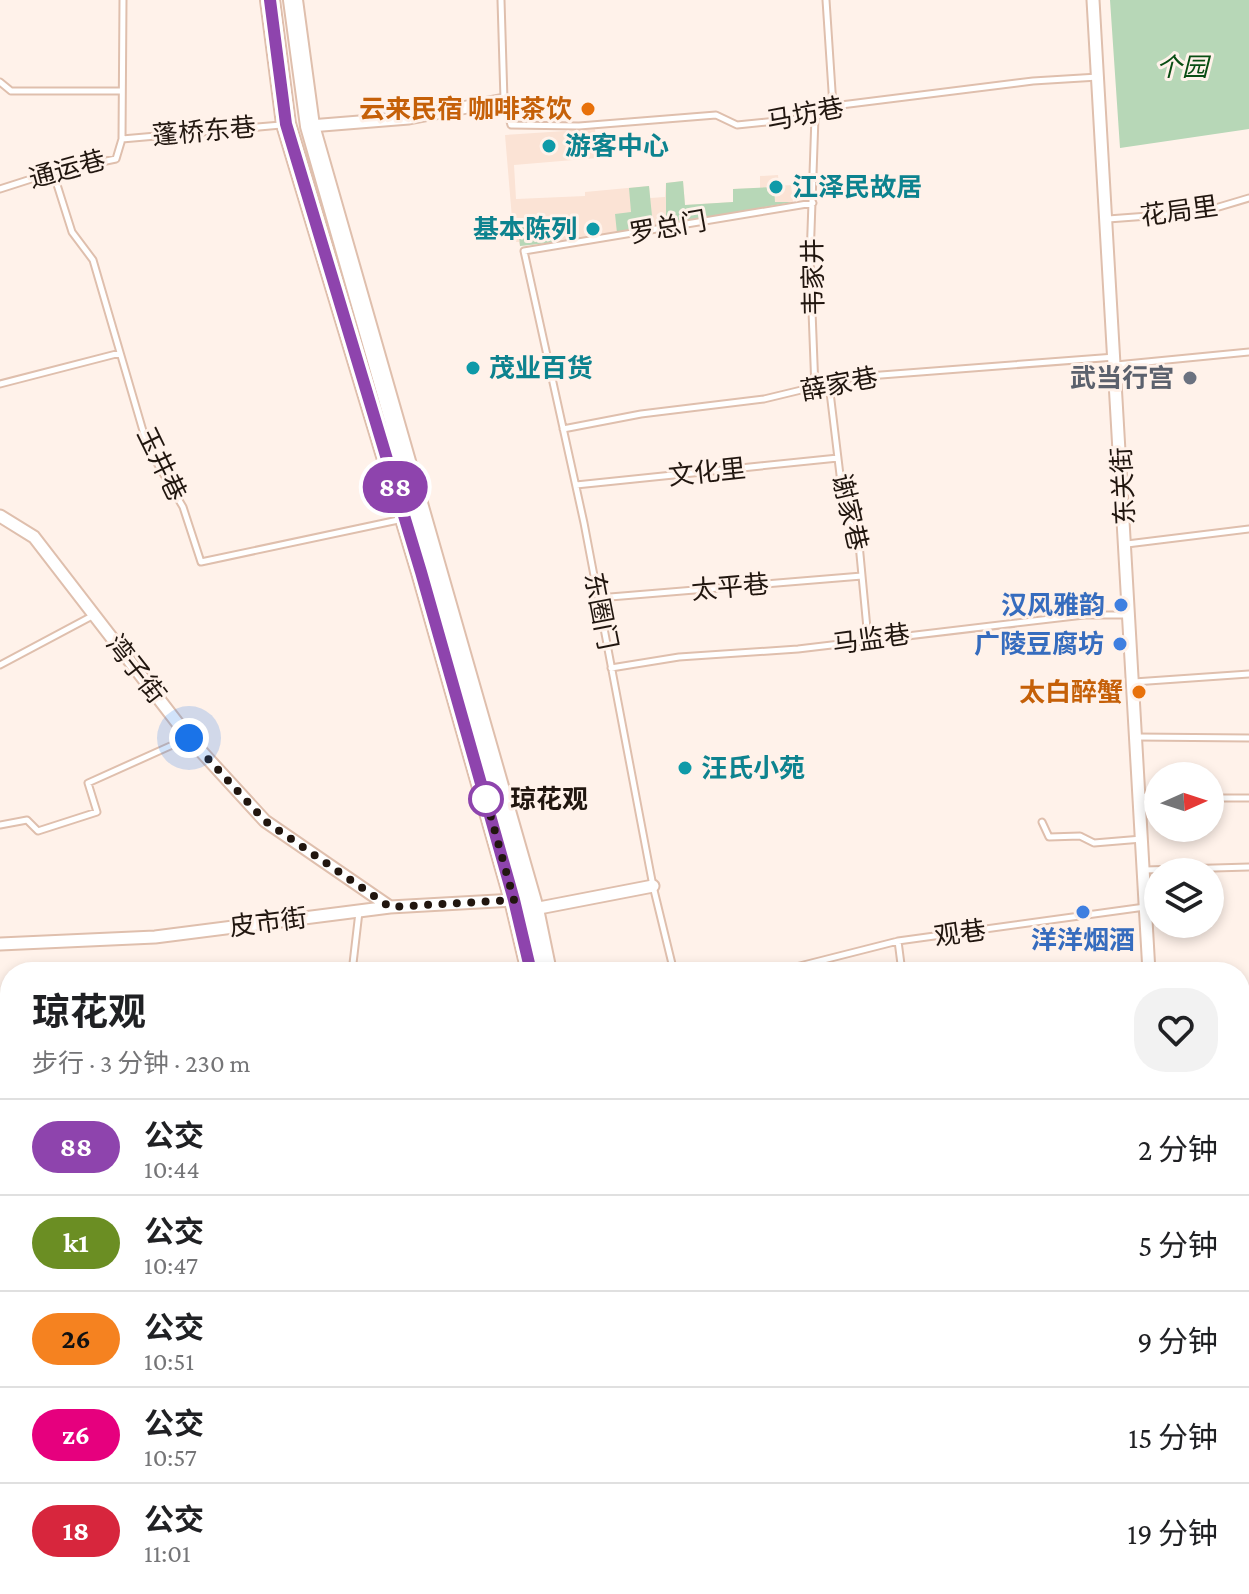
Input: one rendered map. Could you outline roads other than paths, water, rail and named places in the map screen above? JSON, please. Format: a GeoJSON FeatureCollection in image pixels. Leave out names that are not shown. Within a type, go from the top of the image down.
{"type":"FeatureCollection","features":[{"type":"Feature","properties":{"kind":"main road"},"geometry":{"type":"LineString","coordinates":[[270,0],[286,124],[405,519],[514,900],[529,962]]}},
{"type":"Feature","properties":{"kind":"main road"},"geometry":{"type":"LineString","coordinates":[[293,0],[310,126],[534,909],[545,962]]}},
{"type":"Feature","properties":{"kind":"street","name":"东关街"},"geometry":{"type":"LineString","coordinates":[[1093,0],[1144,870]]}},
{"type":"Feature","properties":{"kind":"street"},"geometry":{"type":"LineString","coordinates":[[310,126],[409,118],[504,100]]}},
{"type":"Feature","properties":{"kind":"street","name":"湾子街"},"geometry":{"type":"LineString","coordinates":[[0,516],[34,537],[189,738],[265,821],[390,907]]}},
{"type":"Feature","properties":{"kind":"street"},"geometry":{"type":"LineString","coordinates":[[534,909],[653,886]]}},
{"type":"Feature","properties":{"kind":"street","name":"皮市街"},"geometry":{"type":"LineString","coordinates":[[0,944],[155,937],[390,907],[514,900],[534,909]]}},
{"type":"Feature","properties":{"kind":"street","name":"东关街"},"geometry":{"type":"LineString","coordinates":[[1147,938],[1149,962]]}},
{"type":"Feature","properties":{"kind":"lane"},"geometry":{"type":"LineString","coordinates":[[122,139],[123,0]]}},
{"type":"Feature","properties":{"kind":"lane"},"geometry":{"type":"LineString","coordinates":[[501,0],[504,100]]}},
{"type":"Feature","properties":{"kind":"lane"},"geometry":{"type":"LineString","coordinates":[[826,0],[833,106]]}},
{"type":"Feature","properties":{"kind":"lane","name":"马坊巷"},"geometry":{"type":"LineString","coordinates":[[504,100],[511,125],[579,126],[716,115],[737,125],[815,117],[833,106],[1033,81],[1099,77]]}},
{"type":"Feature","properties":{"kind":"lane"},"geometry":{"type":"LineString","coordinates":[[0,82],[11,91],[123,91]]}},
{"type":"Feature","properties":{"kind":"lane","name":"韦家井"},"geometry":{"type":"LineString","coordinates":[[815,117],[810,259],[815,389]]}},
{"type":"Feature","properties":{"kind":"lane","name":"蓬桥东巷"},"geometry":{"type":"LineString","coordinates":[[122,139],[286,124]]}},
{"type":"Feature","properties":{"kind":"lane","name":"通运巷"},"geometry":{"type":"LineString","coordinates":[[0,189],[53,172],[116,159],[122,139]]}},
{"type":"Feature","properties":{"kind":"lane","name":"玉井巷"},"geometry":{"type":"LineString","coordinates":[[53,172],[72,232],[93,260],[148,448],[183,507],[201,562],[405,519]]}},
{"type":"Feature","properties":{"kind":"lane","name":"花局里"},"geometry":{"type":"LineString","coordinates":[[1108,219],[1202,212],[1249,198]]}},
{"type":"Feature","properties":{"kind":"lane","name":"罗总门"},"geometry":{"type":"LineString","coordinates":[[524,251],[813,203]]}},
{"type":"Feature","properties":{"kind":"lane","name":"东圈门"},"geometry":{"type":"LineString","coordinates":[[524,251],[576,485],[653,886],[672,962]]}},
{"type":"Feature","properties":{"kind":"lane","name":"薛家巷"},"geometry":{"type":"LineString","coordinates":[[563,429],[815,389],[855,377],[1249,352]]}},
{"type":"Feature","properties":{"kind":"lane"},"geometry":{"type":"LineString","coordinates":[[0,384],[120,353]]}},
{"type":"Feature","properties":{"kind":"lane","name":"谢家巷"},"geometry":{"type":"LineString","coordinates":[[829,384],[844,508],[859,544],[868,639]]}},
{"type":"Feature","properties":{"kind":"lane","name":"文化里"},"geometry":{"type":"LineString","coordinates":[[576,485],[838,458]]}},
{"type":"Feature","properties":{"kind":"lane"},"geometry":{"type":"LineString","coordinates":[[1127,544],[1249,529]]}},
{"type":"Feature","properties":{"kind":"lane","name":"太平巷"},"geometry":{"type":"LineString","coordinates":[[598,598],[862,576]]}},
{"type":"Feature","properties":{"kind":"lane"},"geometry":{"type":"LineString","coordinates":[[0,665],[95,615]]}},
{"type":"Feature","properties":{"kind":"lane","name":"马监巷"},"geometry":{"type":"LineString","coordinates":[[611,668],[679,657],[798,649],[1084,615],[1130,615]]}},
{"type":"Feature","properties":{"kind":"lane"},"geometry":{"type":"LineString","coordinates":[[1134,682],[1249,674]]}},
{"type":"Feature","properties":{"kind":"lane"},"geometry":{"type":"LineString","coordinates":[[1137,737],[1249,738]]}},
{"type":"Feature","properties":{"kind":"lane"},"geometry":{"type":"LineString","coordinates":[[0,825],[27,820],[38,831],[97,812],[88,783],[189,738]]}},
{"type":"Feature","properties":{"kind":"lane"},"geometry":{"type":"LineString","coordinates":[[1140,796],[1144,796]]}},
{"type":"Feature","properties":{"kind":"lane"},"geometry":{"type":"LineString","coordinates":[[1224,798],[1249,798]]}},
{"type":"Feature","properties":{"kind":"lane"},"geometry":{"type":"LineString","coordinates":[[1042,822],[1049,837],[1080,836],[1094,843],[1143,839]]}},
{"type":"Feature","properties":{"kind":"lane"},"geometry":{"type":"LineString","coordinates":[[1224,868],[1249,867]]}},
{"type":"Feature","properties":{"kind":"lane","name":"观巷"},"geometry":{"type":"LineString","coordinates":[[815,962],[898,941],[1144,907]]}},
{"type":"Feature","properties":{"kind":"lane"},"geometry":{"type":"LineString","coordinates":[[353,962],[359,911]]}},
{"type":"Feature","properties":{"kind":"lane"},"geometry":{"type":"LineString","coordinates":[[898,941],[901,962]]}},
{"type":"Feature","properties":{"kind":"place","name":"云来民宿 咖啡茶饮"},"geometry":{"type":"Point","coordinates":[588,109]}},
{"type":"Feature","properties":{"kind":"place","name":"游客中心"},"geometry":{"type":"Point","coordinates":[549,146]}},
{"type":"Feature","properties":{"kind":"place","name":"江泽民故居"},"geometry":{"type":"Point","coordinates":[776,187]}},
{"type":"Feature","properties":{"kind":"place","name":"基本陈列"},"geometry":{"type":"Point","coordinates":[593,229]}},
{"type":"Feature","properties":{"kind":"place","name":"茂业百货"},"geometry":{"type":"Point","coordinates":[473,368]}},
{"type":"Feature","properties":{"kind":"place","name":"武当行宫"},"geometry":{"type":"Point","coordinates":[1190,378]}},
{"type":"Feature","properties":{"kind":"place","name":"汉风雅韵"},"geometry":{"type":"Point","coordinates":[1121,605]}},
{"type":"Feature","properties":{"kind":"place","name":"广陵豆腐坊"},"geometry":{"type":"Point","coordinates":[1120,644]}},
{"type":"Feature","properties":{"kind":"place","name":"太白醉蟹"},"geometry":{"type":"Point","coordinates":[1139,692]}},
{"type":"Feature","properties":{"kind":"place","name":"汪氏小苑"},"geometry":{"type":"Point","coordinates":[685,768]}},
{"type":"Feature","properties":{"kind":"place","name":"琼花观"},"geometry":{"type":"Point","coordinates":[486,799]}},
{"type":"Feature","properties":{"kind":"place","name":"洋洋烟酒"},"geometry":{"type":"Point","coordinates":[1083,912]}},
{"type":"Feature","properties":{"kind":"park label","name":"个园"},"geometry":{"type":"Point","coordinates":[1182,67]}}]}
